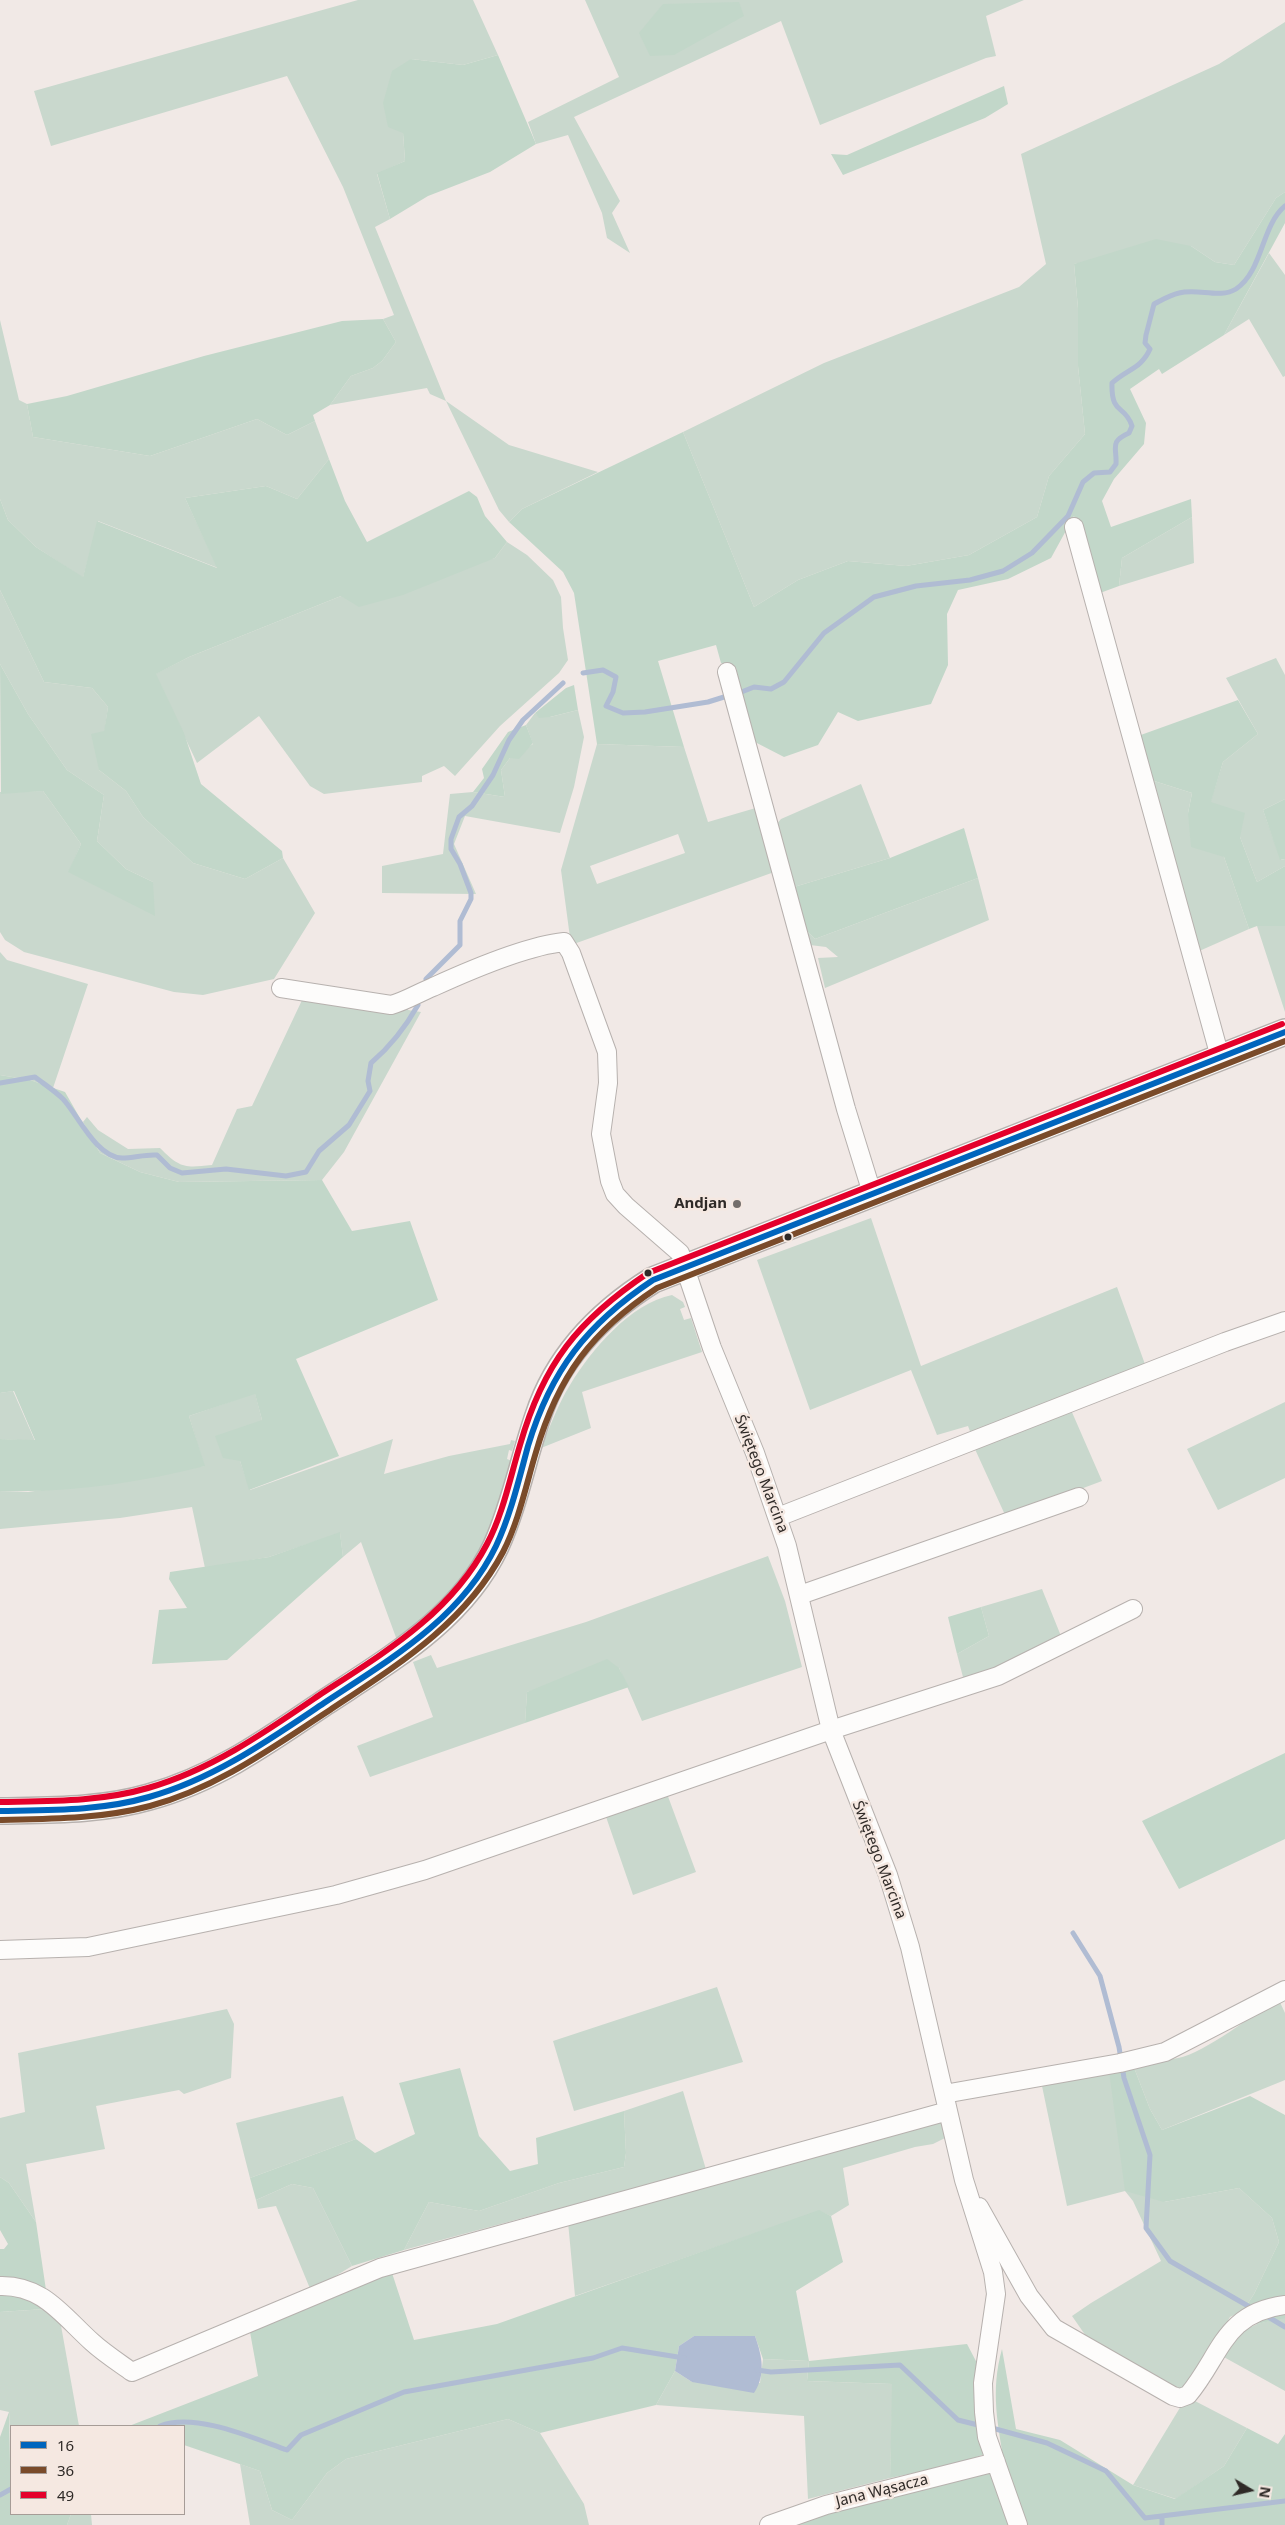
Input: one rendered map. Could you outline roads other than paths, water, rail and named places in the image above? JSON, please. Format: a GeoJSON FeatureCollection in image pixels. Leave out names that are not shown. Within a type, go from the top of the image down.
{"type":"FeatureCollection","features":[{"type":"Feature","properties":{"kind":"street"},"geometry":{"type":"LineString","coordinates":[[1074,527],[1220,1057]]}},
{"type":"Feature","properties":{"kind":"street"},"geometry":{"type":"LineString","coordinates":[[727,672],[846,1109],[872,1193]]}},
{"type":"Feature","properties":{"kind":"street","name":"Świętego Marcina"},"geometry":{"type":"LineString","coordinates":[[281,988],[391,1006],[460,975],[536,948],[564,942],[571,954],[607,1052],[608,1083],[601,1134],[610,1181],[615,1194],[626,1206],[680,1253],[712,1348],[755,1453],[778,1517],[800,1595],[831,1730],[897,1902],[964,2180],[993,2272],[996,2294],[984,2392],[987,2437],[1018,2525]]}},
{"type":"Feature","properties":{"kind":"street"},"geometry":{"type":"LineString","coordinates":[[0,1811],[88,1807],[128,1802],[181,1788],[228,1766],[264,1744],[426,1633],[469,1590],[496,1546],[509,1513],[538,1414],[549,1389],[573,1350],[587,1332],[629,1295],[653,1280],[1285,1032]]}},
{"type":"Feature","properties":{"kind":"street"},"geometry":{"type":"LineString","coordinates":[[778,1517],[1225,1342],[1285,1321]]}},
{"type":"Feature","properties":{"kind":"street"},"geometry":{"type":"LineString","coordinates":[[800,1595],[1079,1497]]}},
{"type":"Feature","properties":{"kind":"street"},"geometry":{"type":"LineString","coordinates":[[0,1950],[88,1947],[336,1895],[425,1870],[831,1730],[998,1676],[1133,1608]]}},
{"type":"Feature","properties":{"kind":"street"},"geometry":{"type":"LineString","coordinates":[[944,2094],[1120,2063],[1165,2052],[1285,1990]]}},
{"type":"Feature","properties":{"kind":"street"},"geometry":{"type":"LineString","coordinates":[[0,2286],[18,2286],[40,2294],[93,2343],[132,2372],[380,2268],[948,2112]]}},
{"type":"Feature","properties":{"kind":"street"},"geometry":{"type":"LineString","coordinates":[[964,2180],[1029,2296],[1054,2328],[1173,2396],[1180,2398],[1188,2395],[1221,2342],[1246,2318],[1274,2306],[1285,2305]]}},
{"type":"Feature","properties":{"kind":"street","name":"Jana Wąsacza"},"geometry":{"type":"LineString","coordinates":[[769,2525],[826,2505],[996,2462]]}},
{"type":"Feature","properties":{"kind":"water"},"geometry":{"type":"Polygon","coordinates":[[[694,2336],[755,2336],[762,2365],[758,2386],[754,2393],[692,2382],[675,2371],[679,2346],[694,2336]]]}},
{"type":"Feature","properties":{"kind":"waterway"},"geometry":{"type":"LineString","coordinates":[[739,693],[754,687],[771,689],[784,682],[824,633],[874,597],[916,586],[970,580],[1003,571],[1032,553],[1068,516],[1083,482],[1094,473],[1110,472],[1116,464],[1116,442],[1129,433],[1132,426],[1129,419],[1114,401],[1112,383],[1138,365],[1150,349],[1145,343],[1154,304],[1179,293],[1223,293],[1236,289],[1252,271],[1271,225],[1285,206]]}},
{"type":"Feature","properties":{"kind":"waterway"},"geometry":{"type":"LineString","coordinates":[[583,673],[603,670],[616,677],[613,692],[606,706],[623,713],[645,712],[708,702],[724,697]]}},
{"type":"Feature","properties":{"kind":"waterway"},"geometry":{"type":"LineString","coordinates":[[426,979],[460,945],[460,921],[471,899],[471,893],[460,864],[451,849],[451,839],[459,817],[472,806],[493,775],[509,740],[523,720],[563,683]]}},
{"type":"Feature","properties":{"kind":"waterway"},"geometry":{"type":"LineString","coordinates":[[0,1083],[35,1077],[63,1099],[88,1134],[104,1151],[113,1156],[122,1158],[157,1155],[170,1168],[182,1173],[226,1169],[286,1176],[306,1172],[319,1151],[349,1125],[370,1091],[368,1081],[371,1063],[397,1036],[418,1005]]}},
{"type":"Feature","properties":{"kind":"waterway"},"geometry":{"type":"LineString","coordinates":[[1073,1933],[1100,1976],[1119,2047],[1124,2078],[1150,2155],[1146,2228],[1170,2261],[1255,2310]]}},
{"type":"Feature","properties":{"kind":"waterway"},"geometry":{"type":"LineString","coordinates":[[1265,2315],[1285,2327]]}},
{"type":"Feature","properties":{"kind":"waterway"},"geometry":{"type":"LineString","coordinates":[[165,2425],[190,2422],[207,2424],[241,2433],[287,2450],[301,2435],[404,2392],[593,2358],[622,2348],[684,2358]]}},
{"type":"Feature","properties":{"kind":"waterway"},"geometry":{"type":"LineString","coordinates":[[757,2370],[771,2372],[900,2365],[958,2420],[982,2426]]}},
{"type":"Feature","properties":{"kind":"waterway"},"geometry":{"type":"LineString","coordinates":[[992,2428],[1047,2443],[1106,2471],[1145,2518],[1285,2501]]}},
{"type":"Feature","properties":{"kind":"waterway"},"geometry":{"type":"LineString","coordinates":[[0,2495],[10,2490]]}},
{"type":"Feature","properties":{"kind":"waterway"},"geometry":{"type":"LineString","coordinates":[[1162,2516],[1162,2525]]}},
{"type":"Feature","properties":{"kind":"place","name":"Andjan"},"geometry":{"type":"Point","coordinates":[737,1204]}}]}
